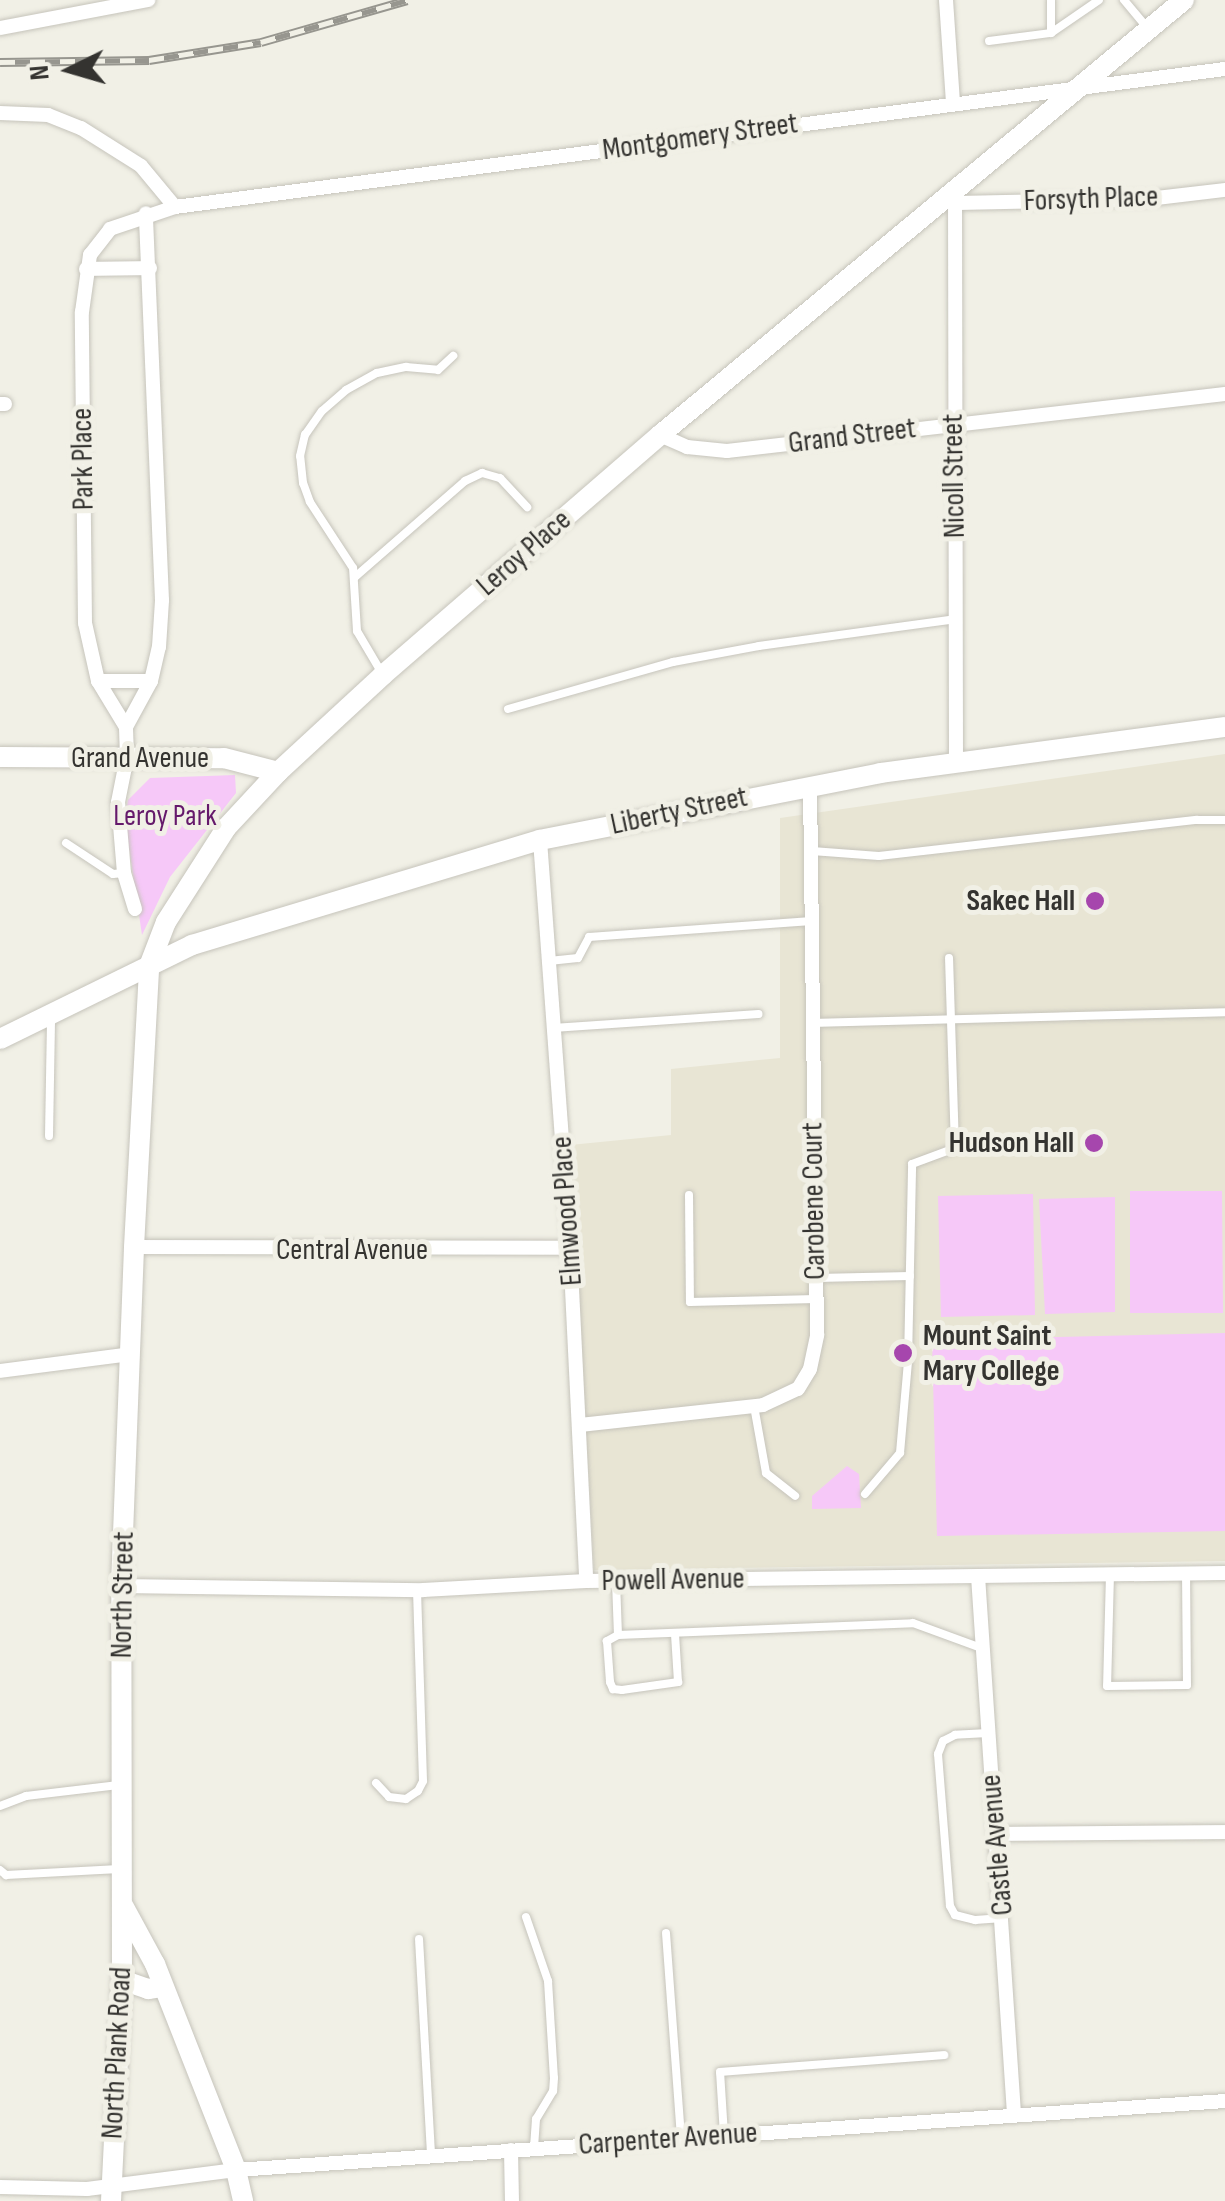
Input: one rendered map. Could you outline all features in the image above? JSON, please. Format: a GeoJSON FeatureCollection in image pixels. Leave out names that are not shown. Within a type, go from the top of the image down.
{"type":"FeatureCollection","features":[{"type":"Feature","properties":{"kind":"street"},"geometry":{"type":"LineString","coordinates":[[0,28],[150,0]]}},
{"type":"Feature","properties":{"kind":"street"},"geometry":{"type":"LineString","coordinates":[[946,0],[953,103]]}},
{"type":"Feature","properties":{"kind":"street","name":"Leroy Place"},"geometry":{"type":"LineString","coordinates":[[149,966],[187,882],[226,828],[278,772],[382,675],[660,436],[956,196],[1074,88],[1184,0]]}},
{"type":"Feature","properties":{"kind":"street","name":"Montgomery Street"},"geometry":{"type":"LineString","coordinates":[[174,208],[1225,69]]}},
{"type":"Feature","properties":{"kind":"street"},"geometry":{"type":"LineString","coordinates":[[0,112],[48,116],[81,128],[141,166],[174,208]]}},
{"type":"Feature","properties":{"kind":"street","name":"Forsyth Place"},"geometry":{"type":"LineString","coordinates":[[956,196],[1148,199],[1225,190]]}},
{"type":"Feature","properties":{"kind":"street","name":"Nicoll Street"},"geometry":{"type":"LineString","coordinates":[[956,196],[956,763]]}},
{"type":"Feature","properties":{"kind":"street","name":"Park Place"},"geometry":{"type":"LineString","coordinates":[[126,727],[98,681],[85,623],[82,312],[86,268],[98,241],[110,228],[146,213],[174,208]]}},
{"type":"Feature","properties":{"kind":"street","name":"Park Place"},"geometry":{"type":"LineString","coordinates":[[135,909],[124,873],[118,802],[127,757],[126,727],[150,680],[159,647],[162,600],[146,213]]}},
{"type":"Feature","properties":{"kind":"street"},"geometry":{"type":"LineString","coordinates":[[86,268],[150,268]]}},
{"type":"Feature","properties":{"kind":"street","name":"Grand Street"},"geometry":{"type":"LineString","coordinates":[[660,436],[687,448],[727,451],[1225,394]]}},
{"type":"Feature","properties":{"kind":"street"},"geometry":{"type":"LineString","coordinates":[[98,681],[150,680]]}},
{"type":"Feature","properties":{"kind":"street","name":"Liberty Street"},"geometry":{"type":"LineString","coordinates":[[0,1040],[149,966],[235,930],[540,840],[810,785],[1225,727]]}},
{"type":"Feature","properties":{"kind":"street","name":"Grand Avenue"},"geometry":{"type":"LineString","coordinates":[[0,757],[224,758],[278,772]]}},
{"type":"Feature","properties":{"kind":"street","name":"Carobene Court"},"geometry":{"type":"LineString","coordinates":[[580,1425],[754,1406],[789,1395],[810,1369],[816,1278],[810,785]]}},
{"type":"Feature","properties":{"kind":"street","name":"Elmwood Place"},"geometry":{"type":"LineString","coordinates":[[540,840],[570,1248],[586,1581]]}},
{"type":"Feature","properties":{"kind":"street","name":"North Street"},"geometry":{"type":"LineString","coordinates":[[149,966],[121,1586],[123,1905],[162,1987],[236,2170],[243,2201]]}},
{"type":"Feature","properties":{"kind":"street","name":"Central Avenue"},"geometry":{"type":"LineString","coordinates":[[134,1248],[570,1248]]}},
{"type":"Feature","properties":{"kind":"street"},"geometry":{"type":"LineString","coordinates":[[0,1372],[131,1354]]}},
{"type":"Feature","properties":{"kind":"street","name":"Powell Avenue"},"geometry":{"type":"LineString","coordinates":[[121,1586],[417,1590],[586,1581],[1225,1573]]}},
{"type":"Feature","properties":{"kind":"street","name":"Castle Avenue"},"geometry":{"type":"LineString","coordinates":[[978,1576],[1014,2114]]}},
{"type":"Feature","properties":{"kind":"street"},"geometry":{"type":"LineString","coordinates":[[996,1834],[1225,1832]]}},
{"type":"Feature","properties":{"kind":"street","name":"North Plank Road"},"geometry":{"type":"LineString","coordinates":[[111,2194],[123,1905]]}},
{"type":"Feature","properties":{"kind":"street"},"geometry":{"type":"LineString","coordinates":[[122,1980],[148,1989],[162,1987]]}},
{"type":"Feature","properties":{"kind":"street","name":"Carpenter Avenue"},"geometry":{"type":"LineString","coordinates":[[0,2187],[111,2194],[236,2170],[1225,2101]]}},
{"type":"Feature","properties":{"kind":"street"},"geometry":{"type":"LineString","coordinates":[[511,2150],[512,2201]]}},
{"type":"Feature","properties":{"kind":"lane"},"geometry":{"type":"LineString","coordinates":[[1051,0],[1051,33]]}},
{"type":"Feature","properties":{"kind":"lane"},"geometry":{"type":"LineString","coordinates":[[989,41],[1051,33],[1099,0]]}},
{"type":"Feature","properties":{"kind":"lane"},"geometry":{"type":"LineString","coordinates":[[1124,0],[1148,27]]}},
{"type":"Feature","properties":{"kind":"lane"},"geometry":{"type":"LineString","coordinates":[[382,675],[365,652],[357,631],[356,577],[310,502],[300,456],[305,435],[322,411],[346,390],[377,374],[406,367],[438,370],[453,356]]}},
{"type":"Feature","properties":{"kind":"lane"},"geometry":{"type":"LineString","coordinates":[[356,577],[465,481],[482,473],[500,478],[527,507]]}},
{"type":"Feature","properties":{"kind":"lane"},"geometry":{"type":"LineString","coordinates":[[508,709],[690,659],[956,619]]}},
{"type":"Feature","properties":{"kind":"lane"},"geometry":{"type":"LineString","coordinates":[[811,851],[879,856],[1225,820]]}},
{"type":"Feature","properties":{"kind":"lane"},"geometry":{"type":"LineString","coordinates":[[66,843],[113,874],[124,873]]}},
{"type":"Feature","properties":{"kind":"lane"},"geometry":{"type":"LineString","coordinates":[[549,962],[578,958],[588,937],[812,921]]}},
{"type":"Feature","properties":{"kind":"lane"},"geometry":{"type":"LineString","coordinates":[[865,1494],[900,1454],[912,1164],[955,1148],[949,958]]}},
{"type":"Feature","properties":{"kind":"lane"},"geometry":{"type":"LineString","coordinates":[[811,1023],[1225,1012]]}},
{"type":"Feature","properties":{"kind":"lane"},"geometry":{"type":"LineString","coordinates":[[554,1028],[759,1014]]}},
{"type":"Feature","properties":{"kind":"lane"},"geometry":{"type":"LineString","coordinates":[[50,1136],[52,1015]]}},
{"type":"Feature","properties":{"kind":"lane"},"geometry":{"type":"LineString","coordinates":[[689,1195],[690,1302],[816,1298]]}},
{"type":"Feature","properties":{"kind":"lane"},"geometry":{"type":"LineString","coordinates":[[816,1278],[910,1276]]}},
{"type":"Feature","properties":{"kind":"lane"},"geometry":{"type":"LineString","coordinates":[[754,1406],[766,1473],[795,1496]]}},
{"type":"Feature","properties":{"kind":"lane"},"geometry":{"type":"LineString","coordinates":[[1110,1574],[1107,1686],[1187,1685],[1186,1573]]}},
{"type":"Feature","properties":{"kind":"lane"},"geometry":{"type":"LineString","coordinates":[[616,1581],[618,1635]]}},
{"type":"Feature","properties":{"kind":"lane"},"geometry":{"type":"LineString","coordinates":[[376,1783],[389,1797],[406,1799],[418,1791],[423,1781],[417,1590]]}},
{"type":"Feature","properties":{"kind":"lane"},"geometry":{"type":"LineString","coordinates":[[675,1634],[678,1682],[613,1689],[607,1642],[618,1635],[912,1622],[982,1648]]}},
{"type":"Feature","properties":{"kind":"lane"},"geometry":{"type":"LineString","coordinates":[[988,1733],[943,1740],[938,1754],[950,1906],[955,1915],[975,1920],[1003,1918]]}},
{"type":"Feature","properties":{"kind":"lane"},"geometry":{"type":"LineString","coordinates":[[0,1806],[26,1796],[123,1785]]}},
{"type":"Feature","properties":{"kind":"lane"},"geometry":{"type":"LineString","coordinates":[[0,1870],[6,1875],[123,1869]]}},
{"type":"Feature","properties":{"kind":"lane"},"geometry":{"type":"LineString","coordinates":[[526,1918],[548,1981],[554,2078],[553,2090],[536,2119],[534,2148]]}},
{"type":"Feature","properties":{"kind":"lane"},"geometry":{"type":"LineString","coordinates":[[666,1933],[681,2138]]}},
{"type":"Feature","properties":{"kind":"lane"},"geometry":{"type":"LineString","coordinates":[[419,1939],[431,2156]]}},
{"type":"Feature","properties":{"kind":"lane"},"geometry":{"type":"LineString","coordinates":[[724,2135],[720,2072],[944,2055]]}},
{"type":"Feature","properties":{"kind":"shaded area","name":"Mount Saint Mary College"},"geometry":{"type":"Polygon","coordinates":[[[1225,754],[1225,1561],[594,1570],[570,1145],[671,1135],[671,1069],[780,1058],[780,818],[1225,754]]]}},
{"type":"Feature","properties":{"kind":"green space","name":"Leroy Park"},"geometry":{"type":"Polygon","coordinates":[[[235,775],[236,793],[170,877],[142,935],[125,820],[128,800],[150,778],[235,775]]]}},
{"type":"Feature","properties":{"kind":"green space"},"geometry":{"type":"Polygon","coordinates":[[[1130,1191],[1222,1191],[1223,1313],[1130,1313],[1130,1191]]]}},
{"type":"Feature","properties":{"kind":"green space"},"geometry":{"type":"Polygon","coordinates":[[[1033,1194],[1035,1315],[941,1317],[938,1196],[1033,1194]]]}},
{"type":"Feature","properties":{"kind":"green space"},"geometry":{"type":"Polygon","coordinates":[[[1115,1197],[1115,1312],[1045,1314],[1039,1199],[1115,1197]]]}},
{"type":"Feature","properties":{"kind":"green space"},"geometry":{"type":"Polygon","coordinates":[[[1225,1333],[1225,1531],[937,1536],[932,1340],[1225,1333]]]}},
{"type":"Feature","properties":{"kind":"green space"},"geometry":{"type":"Polygon","coordinates":[[[847,1466],[859,1474],[861,1508],[812,1509],[812,1496],[847,1466]]]}},
{"type":"Feature","properties":{"kind":"railway"},"geometry":{"type":"LineString","coordinates":[[0,62],[149,60],[261,42],[407,0]]}},
{"type":"Feature","properties":{"kind":"place","name":"Sakec Hall"},"geometry":{"type":"Point","coordinates":[1095,901]}},
{"type":"Feature","properties":{"kind":"place","name":"Hudson Hall"},"geometry":{"type":"Point","coordinates":[1094,1143]}},
{"type":"Feature","properties":{"kind":"place","name":"Mount Saint Mary College"},"geometry":{"type":"Point","coordinates":[903,1353]}}]}
